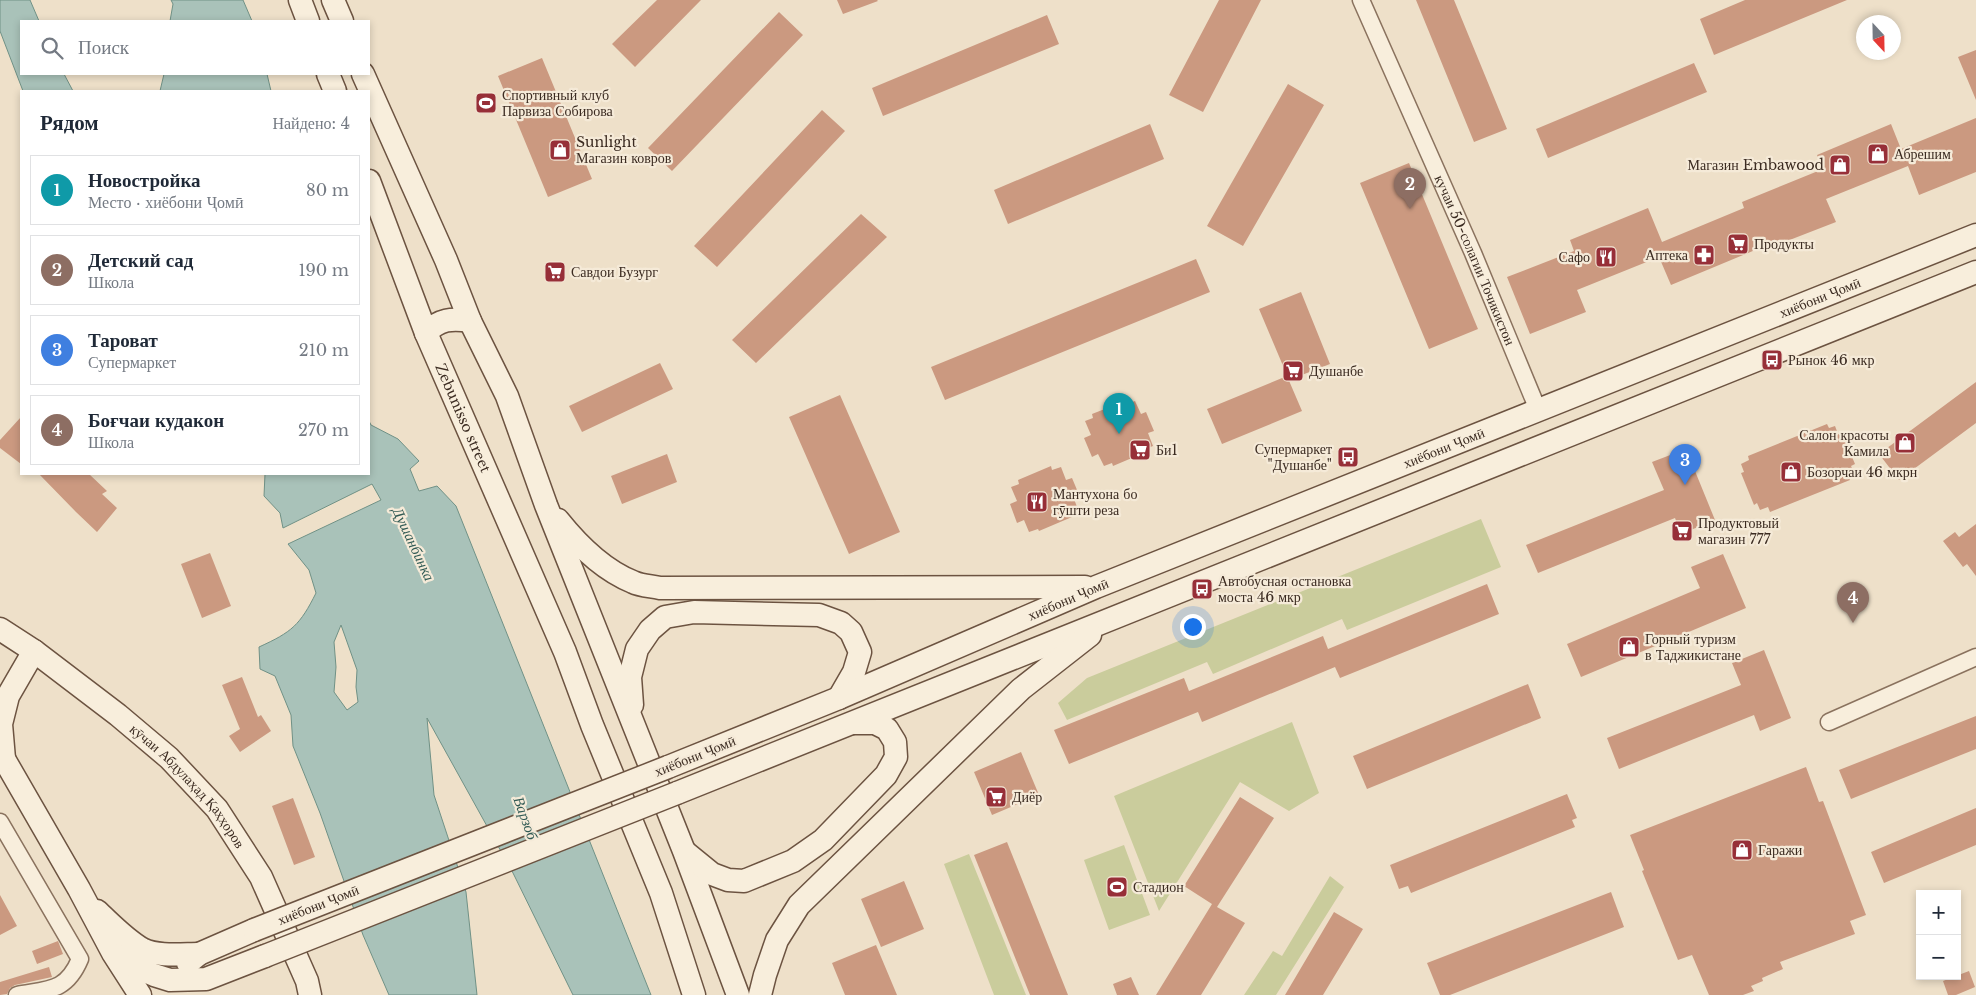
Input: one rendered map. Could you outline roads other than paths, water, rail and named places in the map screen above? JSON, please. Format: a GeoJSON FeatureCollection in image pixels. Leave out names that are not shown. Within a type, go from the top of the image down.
{"type":"FeatureCollection","features":[{"type":"Feature","properties":{"kind":"main road"},"geometry":{"type":"LineString","coordinates":[[300,0],[308,20]]}},
{"type":"Feature","properties":{"kind":"main road"},"geometry":{"type":"LineString","coordinates":[[333,0],[342,20]]}},
{"type":"Feature","properties":{"kind":"main road"},"geometry":{"type":"LineString","coordinates":[[328,75],[335,90]]}},
{"type":"Feature","properties":{"kind":"main road"},"geometry":{"type":"LineString","coordinates":[[363,75],[446,260],[470,321],[507,396],[546,504],[684,851],[738,995]]}},
{"type":"Feature","properties":{"kind":"main road","name":"Zebunisso street"},"geometry":{"type":"LineString","coordinates":[[370,184],[426,333],[565,652],[592,725],[661,893],[694,995]]}},
{"type":"Feature","properties":{"kind":"main road","name":"хиёбони Ҷомӣ"},"geometry":{"type":"LineString","coordinates":[[168,988],[199,954],[254,930],[839,698],[1096,587],[1976,235]]}},
{"type":"Feature","properties":{"kind":"main road"},"geometry":{"type":"LineString","coordinates":[[1914,260],[1926,292]]}},
{"type":"Feature","properties":{"kind":"main road","name":"хиёбони Ҷомӣ"},"geometry":{"type":"LineString","coordinates":[[113,953],[133,966],[154,975],[168,988],[199,987],[265,956],[851,724],[1976,272]]}},
{"type":"Feature","properties":{"kind":"main road"},"geometry":{"type":"LineString","coordinates":[[1840,289],[1853,321]]}},
{"type":"Feature","properties":{"kind":"main road"},"geometry":{"type":"LineString","coordinates":[[426,333],[433,326],[444,320],[456,318],[470,321]]}},
{"type":"Feature","properties":{"kind":"main road"},"geometry":{"type":"LineString","coordinates":[[546,504],[570,534],[606,568],[634,583],[660,588],[1096,587]]}},
{"type":"Feature","properties":{"kind":"main road"},"geometry":{"type":"LineString","coordinates":[[634,724],[630,677],[637,649],[650,630],[665,617],[694,612],[819,615],[841,622],[851,632],[860,652],[854,672],[839,698]]}},
{"type":"Feature","properties":{"kind":"main road"},"geometry":{"type":"LineString","coordinates":[[760,995],[777,940],[799,905],[1021,689],[1109,620]]}},
{"type":"Feature","properties":{"kind":"main road","name":"кӯчаи Абдулаҳад Қаҳҳоров"},"geometry":{"type":"LineString","coordinates":[[0,629],[34,651],[118,715],[169,758],[217,809],[261,877],[307,981],[310,995]]}},
{"type":"Feature","properties":{"kind":"main road"},"geometry":{"type":"LineString","coordinates":[[34,651],[8,696],[2,724],[2,755],[79,889],[113,953],[140,995]]}},
{"type":"Feature","properties":{"kind":"main road"},"geometry":{"type":"LineString","coordinates":[[684,851],[712,874],[728,880],[744,881],[793,861],[824,840],[886,775],[896,756],[895,742],[887,729],[875,724],[851,724]]}},
{"type":"Feature","properties":{"kind":"main road"},"geometry":{"type":"LineString","coordinates":[[79,889],[89,903],[115,929],[143,950],[168,954],[199,954]]}},
{"type":"Feature","properties":{"kind":"street","name":"кучаи 50-солагии Точикистон"},"geometry":{"type":"LineString","coordinates":[[1361,0],[1473,253],[1538,410]]}},
{"type":"Feature","properties":{"kind":"street"},"geometry":{"type":"LineString","coordinates":[[1829,722],[1976,658]]}},
{"type":"Feature","properties":{"kind":"street"},"geometry":{"type":"LineString","coordinates":[[0,822],[80,959],[74,974],[58,987],[17,995]]}},
{"type":"Feature","properties":{"kind":"water"},"geometry":{"type":"Polygon","coordinates":[[[0,0],[30,0],[39,20],[20,20],[20,75],[65,75],[72,90],[23,90],[0,31],[0,0]]]}},
{"type":"Feature","properties":{"kind":"water"},"geometry":{"type":"Polygon","coordinates":[[[171,0],[243,0],[252,20],[170,20],[173,4],[171,0]]]}},
{"type":"Feature","properties":{"kind":"water"},"geometry":{"type":"Polygon","coordinates":[[[164,75],[267,75],[271,90],[160,90],[164,75]]]}},
{"type":"Feature","properties":{"kind":"water"},"geometry":{"type":"Polygon","coordinates":[[[370,423],[398,439],[419,461],[410,469],[419,491],[437,486],[456,506],[651,995],[573,995],[513,873],[427,718],[434,795],[466,892],[477,995],[389,995],[363,935],[320,813],[293,746],[291,715],[275,676],[260,669],[259,647],[280,637],[294,626],[305,613],[316,593],[309,570],[288,544],[381,500],[372,484],[283,528],[280,513],[264,496],[265,475],[370,475],[370,423]],[[341,625],[334,642],[336,667],[334,692],[347,710],[358,702],[356,687],[357,670],[341,625]]]}},
{"type":"Feature","properties":{"kind":"place","name":"Спортивный клуб Парвиза Собирова"},"geometry":{"type":"Point","coordinates":[486,103]}},
{"type":"Feature","properties":{"kind":"place","name":"Sunlight Магазин ковров"},"geometry":{"type":"Point","coordinates":[560,150]}},
{"type":"Feature","properties":{"kind":"place","name":"Абрешим"},"geometry":{"type":"Point","coordinates":[1878,154]}},
{"type":"Feature","properties":{"kind":"place","name":"Магазин Embawood"},"geometry":{"type":"Point","coordinates":[1840,165]}},
{"type":"Feature","properties":{"kind":"place","name":"Детский сад"},"geometry":{"type":"Point","coordinates":[1410,209]}},
{"type":"Feature","properties":{"kind":"place","name":"Продукты"},"geometry":{"type":"Point","coordinates":[1738,244]}},
{"type":"Feature","properties":{"kind":"place","name":"Аптека"},"geometry":{"type":"Point","coordinates":[1704,255]}},
{"type":"Feature","properties":{"kind":"place","name":"Сафо"},"geometry":{"type":"Point","coordinates":[1606,257]}},
{"type":"Feature","properties":{"kind":"place","name":"Савдои Бузург"},"geometry":{"type":"Point","coordinates":[555,272]}},
{"type":"Feature","properties":{"kind":"place","name":"Рынок 46 мкр"},"geometry":{"type":"Point","coordinates":[1772,360]}},
{"type":"Feature","properties":{"kind":"place","name":"Душанбе"},"geometry":{"type":"Point","coordinates":[1293,371]}},
{"type":"Feature","properties":{"kind":"place","name":"Новостройка"},"geometry":{"type":"Point","coordinates":[1119,434]}},
{"type":"Feature","properties":{"kind":"place","name":"Салон красоты Камила"},"geometry":{"type":"Point","coordinates":[1905,443]}},
{"type":"Feature","properties":{"kind":"place","name":"Би1"},"geometry":{"type":"Point","coordinates":[1140,450]}},
{"type":"Feature","properties":{"kind":"place","name":"Супермаркет \"Душанбе\""},"geometry":{"type":"Point","coordinates":[1348,457]}},
{"type":"Feature","properties":{"kind":"place","name":"Бозорчаи 46 мкрн"},"geometry":{"type":"Point","coordinates":[1791,472]}},
{"type":"Feature","properties":{"kind":"place","name":"Тароват"},"geometry":{"type":"Point","coordinates":[1685,485]}},
{"type":"Feature","properties":{"kind":"place","name":"Мантухона бо гӯшти реза"},"geometry":{"type":"Point","coordinates":[1037,502]}},
{"type":"Feature","properties":{"kind":"place","name":"Продуктовый магазин 777"},"geometry":{"type":"Point","coordinates":[1682,531]}},
{"type":"Feature","properties":{"kind":"place","name":"Автобусная остановка моста 46 мкр"},"geometry":{"type":"Point","coordinates":[1202,589]}},
{"type":"Feature","properties":{"kind":"place","name":"Боғчаи кудакон"},"geometry":{"type":"Point","coordinates":[1853,623]}},
{"type":"Feature","properties":{"kind":"place","name":"Горный туризм в Таджикистане"},"geometry":{"type":"Point","coordinates":[1629,647]}},
{"type":"Feature","properties":{"kind":"place","name":"Диёр"},"geometry":{"type":"Point","coordinates":[996,797]}},
{"type":"Feature","properties":{"kind":"place","name":"Гаражи"},"geometry":{"type":"Point","coordinates":[1742,850]}},
{"type":"Feature","properties":{"kind":"place","name":"Стадион"},"geometry":{"type":"Point","coordinates":[1117,887]}},
{"type":"Feature","properties":{"kind":"water label","name":"Душанбинка"},"geometry":{"type":"Point","coordinates":[414,544]}},
{"type":"Feature","properties":{"kind":"water label","name":"Варзоб"},"geometry":{"type":"Point","coordinates":[526,818]}}]}
